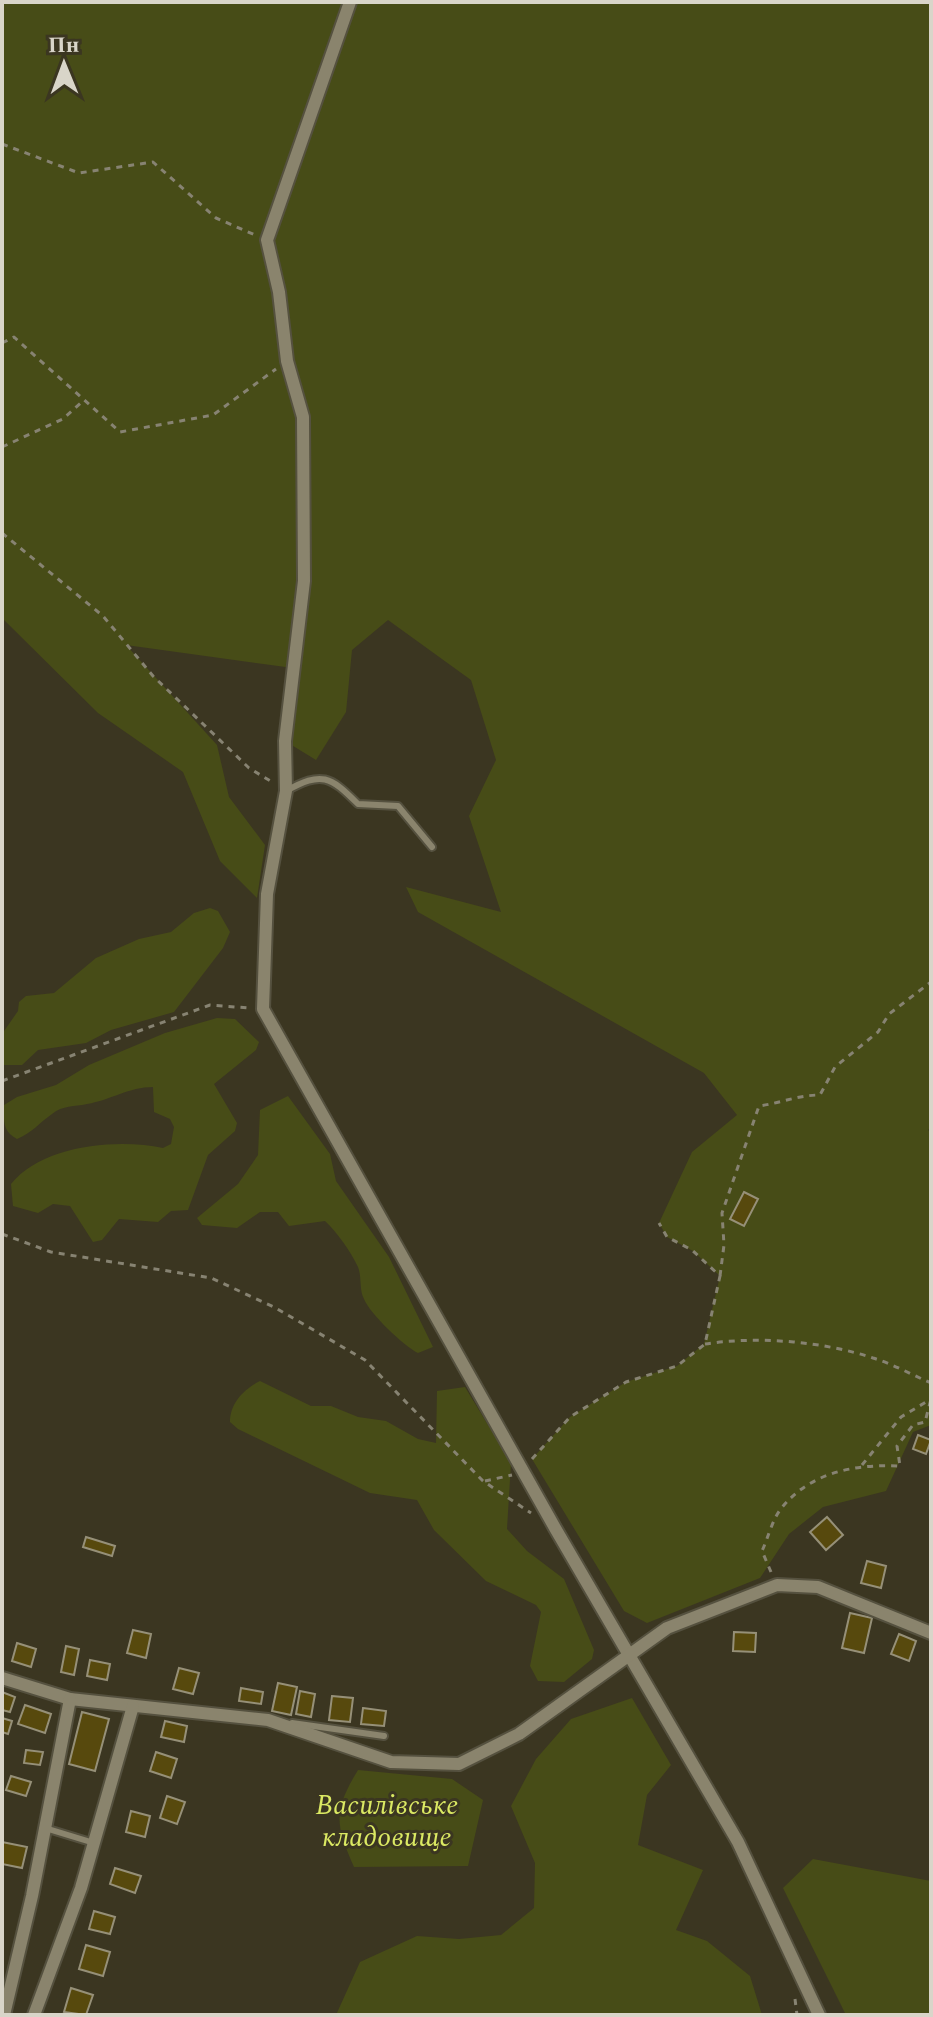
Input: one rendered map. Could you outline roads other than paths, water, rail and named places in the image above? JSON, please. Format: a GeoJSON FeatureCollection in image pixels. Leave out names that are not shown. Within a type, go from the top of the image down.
{"type":"FeatureCollection","features":[{"type":"Feature","properties":{"kind":"street"},"geometry":{"type":"LineString","coordinates":[[350,2],[267,240],[279,292],[287,361],[303,417],[304,581],[285,741],[286,791],[267,894],[263,1009],[555,1528],[738,1842],[819,2015]]}},
{"type":"Feature","properties":{"kind":"street"},"geometry":{"type":"LineString","coordinates":[[2,1678],[70,1699],[268,1720],[391,1762],[459,1764],[519,1734],[667,1628],[777,1585],[818,1587],[931,1633]]}},
{"type":"Feature","properties":{"kind":"street"},"geometry":{"type":"LineString","coordinates":[[4,2015],[70,1699]]}},
{"type":"Feature","properties":{"kind":"street"},"geometry":{"type":"LineString","coordinates":[[34,2015],[94,1843],[133,1706]]}},
{"type":"Feature","properties":{"kind":"lane"},"geometry":{"type":"LineString","coordinates":[[286,791],[311,778],[335,781],[358,804],[398,806],[432,847]]}},
{"type":"Feature","properties":{"kind":"lane"},"geometry":{"type":"LineString","coordinates":[[268,1720],[384,1736]]}},
{"type":"Feature","properties":{"kind":"lane"},"geometry":{"type":"LineString","coordinates":[[45,1828],[94,1843]]}},
{"type":"Feature","properties":{"kind":"park label","name":"Василівське кладовище"},"geometry":{"type":"Point","coordinates":[387,1820]}}]}
